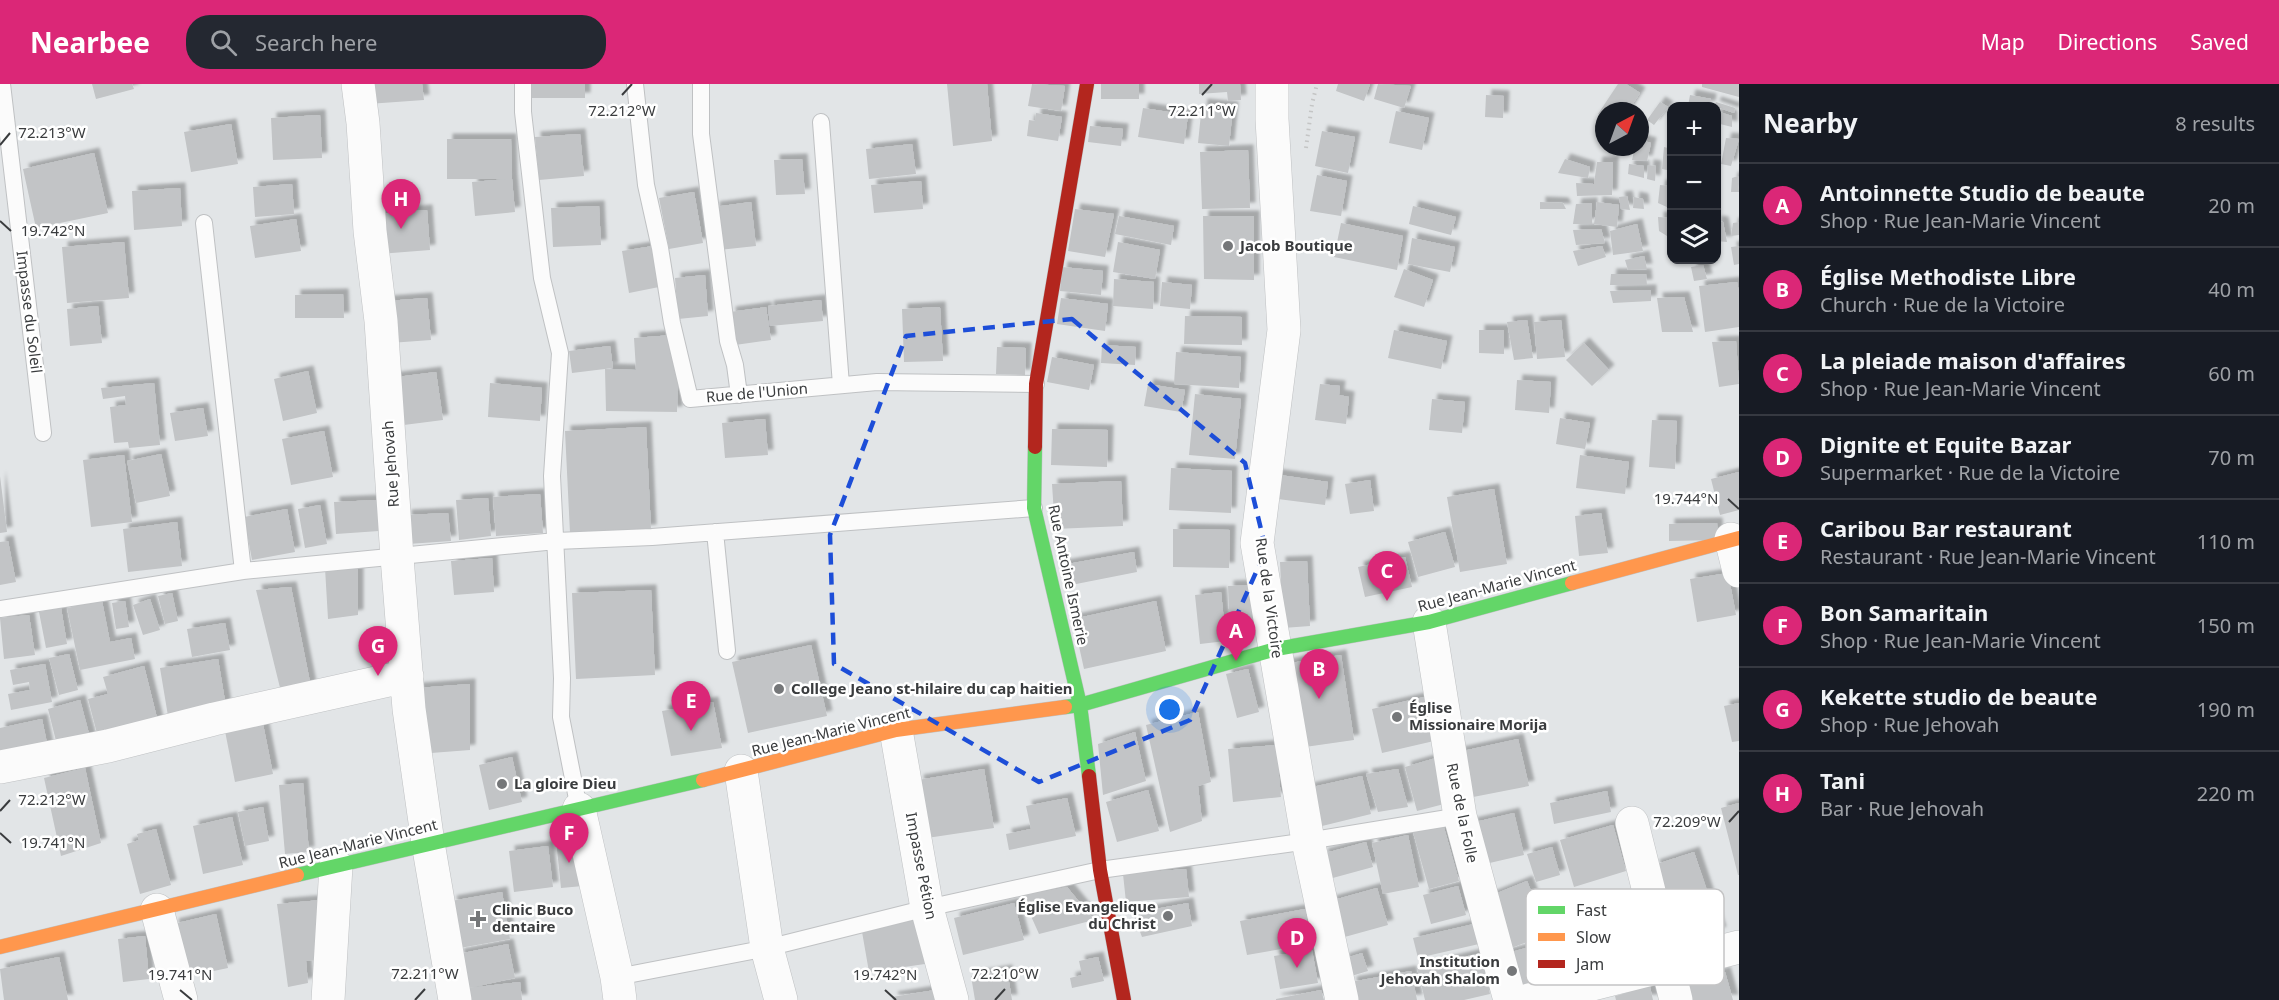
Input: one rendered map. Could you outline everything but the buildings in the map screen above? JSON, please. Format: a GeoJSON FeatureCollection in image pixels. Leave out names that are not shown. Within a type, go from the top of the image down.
{"type":"FeatureCollection","features":[{"type":"Feature","properties":{"kind":"street","name":"Rue Jehovah"},"geometry":{"type":"LineString","coordinates":[[358,84],[363,123],[370,231],[381,321],[407,676],[428,843],[455,1000]]}},
{"type":"Feature","properties":{"kind":"street","name":"Rue Antoine Ismerie"},"geometry":{"type":"LineString","coordinates":[[1087,84],[1036,384],[1034,508],[1080,705],[1100,870],[1124,1000]]}},
{"type":"Feature","properties":{"kind":"street","name":"Rue de la Victoire"},"geometry":{"type":"LineString","coordinates":[[1272,84],[1272,130],[1284,330],[1257,543],[1308,842],[1342,1000]]}},
{"type":"Feature","properties":{"kind":"street","name":"Rue Jean-Marie Vincent"},"geometry":{"type":"LineString","coordinates":[[0,947],[428,843],[741,771],[896,730],[1080,705],[1276,649],[1429,622],[1735,539]]}},
{"type":"Feature","properties":{"kind":"street"},"geometry":{"type":"LineString","coordinates":[[1735,539],[1739,571]]}},
{"type":"Feature","properties":{"kind":"street","name":"Rue de la Folle"},"geometry":{"type":"LineString","coordinates":[[1429,622],[1460,816],[1510,1000]]}},
{"type":"Feature","properties":{"kind":"street"},"geometry":{"type":"LineString","coordinates":[[0,767],[108,746],[214,719],[407,676]]}},
{"type":"Feature","properties":{"kind":"street","name":"Impasse Pétion"},"geometry":{"type":"LineString","coordinates":[[896,730],[927,908],[952,1000]]}},
{"type":"Feature","properties":{"kind":"street"},"geometry":{"type":"LineString","coordinates":[[741,771],[767,948],[781,1000]]}},
{"type":"Feature","properties":{"kind":"street"},"geometry":{"type":"LineString","coordinates":[[579,809],[618,989]]}},
{"type":"Feature","properties":{"kind":"street"},"geometry":{"type":"LineString","coordinates":[[1632,823],[1649,889]]}},
{"type":"Feature","properties":{"kind":"street"},"geometry":{"type":"LineString","coordinates":[[328,1000],[336,866]]}},
{"type":"Feature","properties":{"kind":"street"},"geometry":{"type":"LineString","coordinates":[[157,910],[180,1000]]}},
{"type":"Feature","properties":{"kind":"street"},"geometry":{"type":"LineString","coordinates":[[1724,951],[1739,947]]}},
{"type":"Feature","properties":{"kind":"street"},"geometry":{"type":"LineString","coordinates":[[1529,1000],[1590,985]]}},
{"type":"Feature","properties":{"kind":"street"},"geometry":{"type":"LineString","coordinates":[[1672,985],[1676,1000]]}},
{"type":"Feature","properties":{"kind":"lane","name":"Impasse du Soleil"},"geometry":{"type":"LineString","coordinates":[[2,84],[43,433]]}},
{"type":"Feature","properties":{"kind":"lane"},"geometry":{"type":"LineString","coordinates":[[523,84],[523,112],[542,278],[560,353],[552,476],[561,717],[579,809]]}},
{"type":"Feature","properties":{"kind":"lane","name":"Rue de l'Union"},"geometry":{"type":"LineString","coordinates":[[634,84],[646,185],[660,249],[672,323],[690,399],[877,382],[1036,384]]}},
{"type":"Feature","properties":{"kind":"lane"},"geometry":{"type":"LineString","coordinates":[[701,84],[701,134],[728,341],[735,365],[739,394]]}},
{"type":"Feature","properties":{"kind":"lane"},"geometry":{"type":"LineString","coordinates":[[821,122],[841,385]]}},
{"type":"Feature","properties":{"kind":"lane"},"geometry":{"type":"LineString","coordinates":[[204,223],[243,570]]}},
{"type":"Feature","properties":{"kind":"lane"},"geometry":{"type":"LineString","coordinates":[[0,609],[243,570],[556,541],[652,537],[1034,508]]}},
{"type":"Feature","properties":{"kind":"lane"},"geometry":{"type":"LineString","coordinates":[[715,532],[727,651]]}},
{"type":"Feature","properties":{"kind":"lane"},"geometry":{"type":"LineString","coordinates":[[618,989],[767,948],[927,908],[1100,870],[1308,842],[1460,816]]}},
{"type":"Feature","properties":{"kind":"highlighted area"},"geometry":{"type":"Polygon","coordinates":[[[1072,319],[1245,463],[1266,550],[1190,720],[1039,782],[834,664],[830,535],[906,336],[1072,319]]]}},
{"type":"Feature","properties":{"kind":"traffic: fast"},"geometry":{"type":"LineString","coordinates":[[1035,447],[1034,508],[1080,705],[1089,776]]}},
{"type":"Feature","properties":{"kind":"traffic: fast"},"geometry":{"type":"LineString","coordinates":[[1065,707],[1080,705],[1276,649],[1429,622],[1572,583]]}},
{"type":"Feature","properties":{"kind":"traffic: fast"},"geometry":{"type":"LineString","coordinates":[[297,875],[703,780]]}},
{"type":"Feature","properties":{"kind":"traffic: slow"},"geometry":{"type":"LineString","coordinates":[[1572,583],[1739,538]]}},
{"type":"Feature","properties":{"kind":"traffic: slow"},"geometry":{"type":"LineString","coordinates":[[703,780],[896,730],[1065,707]]}},
{"type":"Feature","properties":{"kind":"traffic: slow"},"geometry":{"type":"LineString","coordinates":[[0,947],[297,875]]}},
{"type":"Feature","properties":{"kind":"traffic: jam"},"geometry":{"type":"LineString","coordinates":[[1035,447],[1036,384],[1087,84]]}},
{"type":"Feature","properties":{"kind":"traffic: jam"},"geometry":{"type":"LineString","coordinates":[[1089,776],[1100,870],[1124,1000]]}},
{"type":"Feature","properties":{"kind":"place","name":"Tani"},"geometry":{"type":"Point","coordinates":[401,229]}},
{"type":"Feature","properties":{"kind":"place","name":"Jacob Boutique"},"geometry":{"type":"Point","coordinates":[1228,246]}},
{"type":"Feature","properties":{"kind":"place","name":"La pleiade maison d'affaires"},"geometry":{"type":"Point","coordinates":[1387,601]}},
{"type":"Feature","properties":{"kind":"place","name":"Antoinnette Studio de beaute"},"geometry":{"type":"Point","coordinates":[1236,661]}},
{"type":"Feature","properties":{"kind":"place","name":"Kekette studio de beaute"},"geometry":{"type":"Point","coordinates":[378,676]}},
{"type":"Feature","properties":{"kind":"place","name":"College Jeano st-hilaire du cap haitien"},"geometry":{"type":"Point","coordinates":[779,689]}},
{"type":"Feature","properties":{"kind":"place","name":"Église Methodiste Libre"},"geometry":{"type":"Point","coordinates":[1319,699]}},
{"type":"Feature","properties":{"kind":"place","name":"Église Missionaire Morija"},"geometry":{"type":"Point","coordinates":[1397,717]}},
{"type":"Feature","properties":{"kind":"place","name":"Caribou Bar restaurant"},"geometry":{"type":"Point","coordinates":[691,731]}},
{"type":"Feature","properties":{"kind":"place","name":"La gloire Dieu"},"geometry":{"type":"Point","coordinates":[502,784]}},
{"type":"Feature","properties":{"kind":"place","name":"Bon Samaritain"},"geometry":{"type":"Point","coordinates":[569,863]}},
{"type":"Feature","properties":{"kind":"place","name":"Église Evangelique du Christ"},"geometry":{"type":"Point","coordinates":[1168,916]}},
{"type":"Feature","properties":{"kind":"place","name":"Clinic Buco dentaire"},"geometry":{"type":"Point","coordinates":[478,919]}},
{"type":"Feature","properties":{"kind":"place","name":"Dignite et Equite Bazar"},"geometry":{"type":"Point","coordinates":[1297,968]}},
{"type":"Feature","properties":{"kind":"place","name":"Institution Jehovah Shalom"},"geometry":{"type":"Point","coordinates":[1512,971]}}]}
